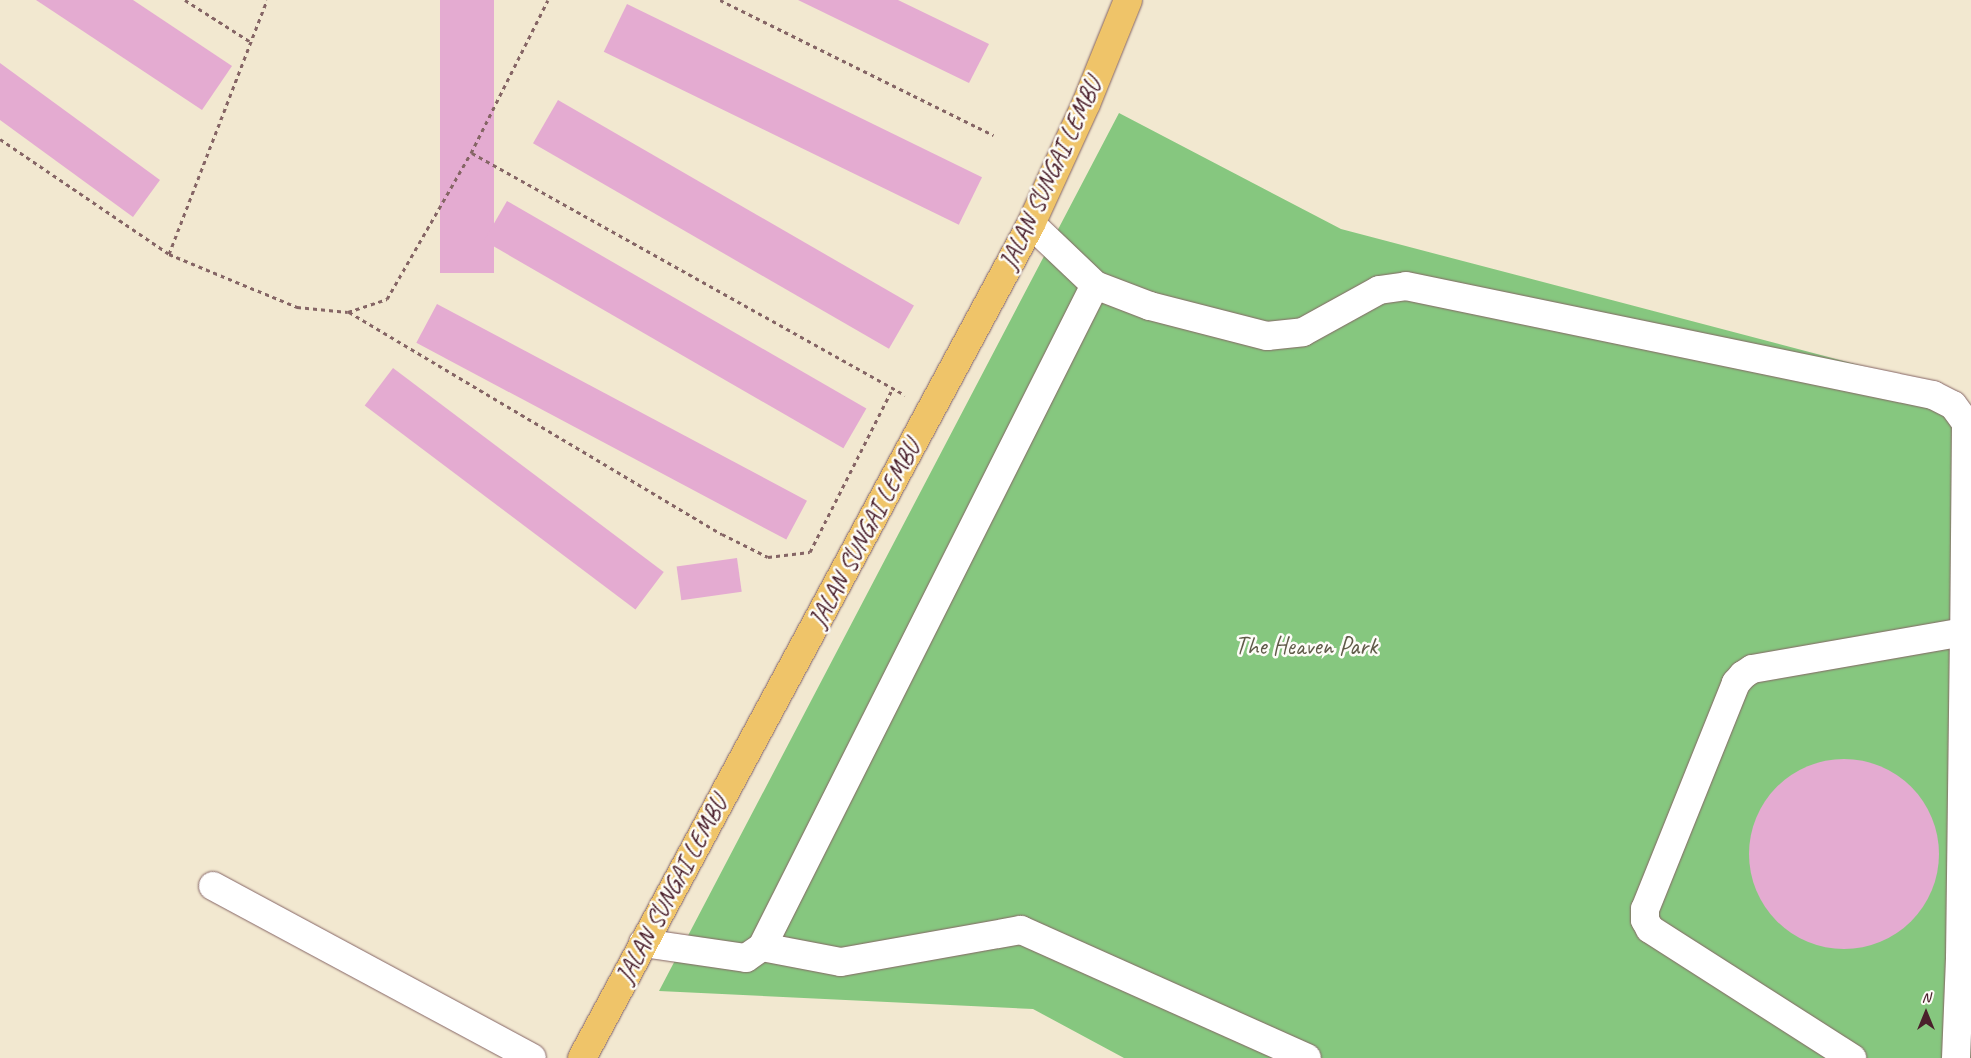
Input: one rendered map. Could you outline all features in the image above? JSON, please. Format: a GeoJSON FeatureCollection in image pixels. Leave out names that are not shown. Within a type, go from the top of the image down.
{"type":"FeatureCollection","features":[{"type":"Feature","properties":{"kind":"main road","name":"JALAN SUNGAI LEMBU"},"geometry":{"type":"LineString","coordinates":[[582,1058],[1031,224],[1086,104],[1128,0]]}},
{"type":"Feature","properties":{"kind":"lane"},"geometry":{"type":"LineString","coordinates":[[1031,224],[1095,285],[1150,306],[1267,336],[1303,332],[1379,290],[1406,286],[1933,395],[1953,405],[1966,423],[1968,596],[1964,632],[1965,958],[1956,1058]]}},
{"type":"Feature","properties":{"kind":"lane"},"geometry":{"type":"LineString","coordinates":[[643,943],[746,958],[762,947],[1095,285]]}},
{"type":"Feature","properties":{"kind":"lane"},"geometry":{"type":"LineString","coordinates":[[1852,1058],[1650,929],[1645,920],[1645,910],[1736,683],[1743,675],[1752,669],[1964,632]]}},
{"type":"Feature","properties":{"kind":"lane"},"geometry":{"type":"LineString","coordinates":[[213,886],[532,1058]]}},
{"type":"Feature","properties":{"kind":"lane"},"geometry":{"type":"LineString","coordinates":[[762,947],[841,962],[1021,930],[1307,1058]]}},
{"type":"Feature","properties":{"kind":"path"},"geometry":{"type":"LineString","coordinates":[[185,0],[251,42]]}},
{"type":"Feature","properties":{"kind":"path"},"geometry":{"type":"LineString","coordinates":[[169,254],[267,0]]}},
{"type":"Feature","properties":{"kind":"path"},"geometry":{"type":"LineString","coordinates":[[0,138],[169,254],[297,307],[348,312],[387,299],[471,153],[548,0]]}},
{"type":"Feature","properties":{"kind":"path"},"geometry":{"type":"LineString","coordinates":[[720,0],[993,134]]}},
{"type":"Feature","properties":{"kind":"path"},"geometry":{"type":"LineString","coordinates":[[471,153],[932,410]]}},
{"type":"Feature","properties":{"kind":"path"},"geometry":{"type":"LineString","coordinates":[[348,312],[722,534],[768,557],[810,552],[893,388]]}},
{"type":"Feature","properties":{"kind":"green space","name":"The Heaven Park"},"geometry":{"type":"Polygon","coordinates":[[[1119,113],[1341,229],[1946,388],[1971,414],[1971,1058],[1124,1058],[1033,1009],[659,991],[1119,113]]]}},
{"type":"Feature","properties":{"kind":"building"},"geometry":{"type":"Polygon","coordinates":[[[36,0],[133,0],[232,66],[202,110],[36,0]]]}},
{"type":"Feature","properties":{"kind":"building"},"geometry":{"type":"Polygon","coordinates":[[[440,0],[494,0],[494,273],[440,273],[440,0]]]}},
{"type":"Feature","properties":{"kind":"building"},"geometry":{"type":"Polygon","coordinates":[[[798,0],[898,0],[989,44],[969,83],[798,0]]]}},
{"type":"Feature","properties":{"kind":"building"},"geometry":{"type":"Polygon","coordinates":[[[627,4],[982,177],[959,225],[604,52],[627,4]]]}},
{"type":"Feature","properties":{"kind":"building"},"geometry":{"type":"Polygon","coordinates":[[[0,63],[160,180],[133,217],[0,120],[0,63]]]}},
{"type":"Feature","properties":{"kind":"building"},"geometry":{"type":"Polygon","coordinates":[[[558,100],[914,306],[889,349],[533,143],[558,100]]]}},
{"type":"Feature","properties":{"kind":"building"},"geometry":{"type":"Polygon","coordinates":[[[507,201],[866,408],[843,448],[484,241],[507,201]]]}},
{"type":"Feature","properties":{"kind":"building"},"geometry":{"type":"Polygon","coordinates":[[[437,304],[807,501],[786,540],[416,343],[437,304]]]}},
{"type":"Feature","properties":{"kind":"building"},"geometry":{"type":"Polygon","coordinates":[[[393,368],[664,572],[635,610],[365,406],[393,368]]]}},
{"type":"Feature","properties":{"kind":"building"},"geometry":{"type":"Polygon","coordinates":[[[737,558],[742,592],[681,600],[677,566],[737,558]]]}},
{"type":"Feature","properties":{"kind":"building"},"geometry":{"type":"Polygon","coordinates":[[[1844,759],[1880,766],[1897,775],[1911,787],[1923,801],[1932,818],[1939,854],[1932,890],[1923,907],[1911,921],[1897,933],[1880,942],[1844,949],[1808,942],[1791,933],[1777,921],[1765,907],[1756,890],[1749,854],[1756,818],[1765,801],[1777,787],[1791,775],[1808,766],[1844,759]]]}}]}
